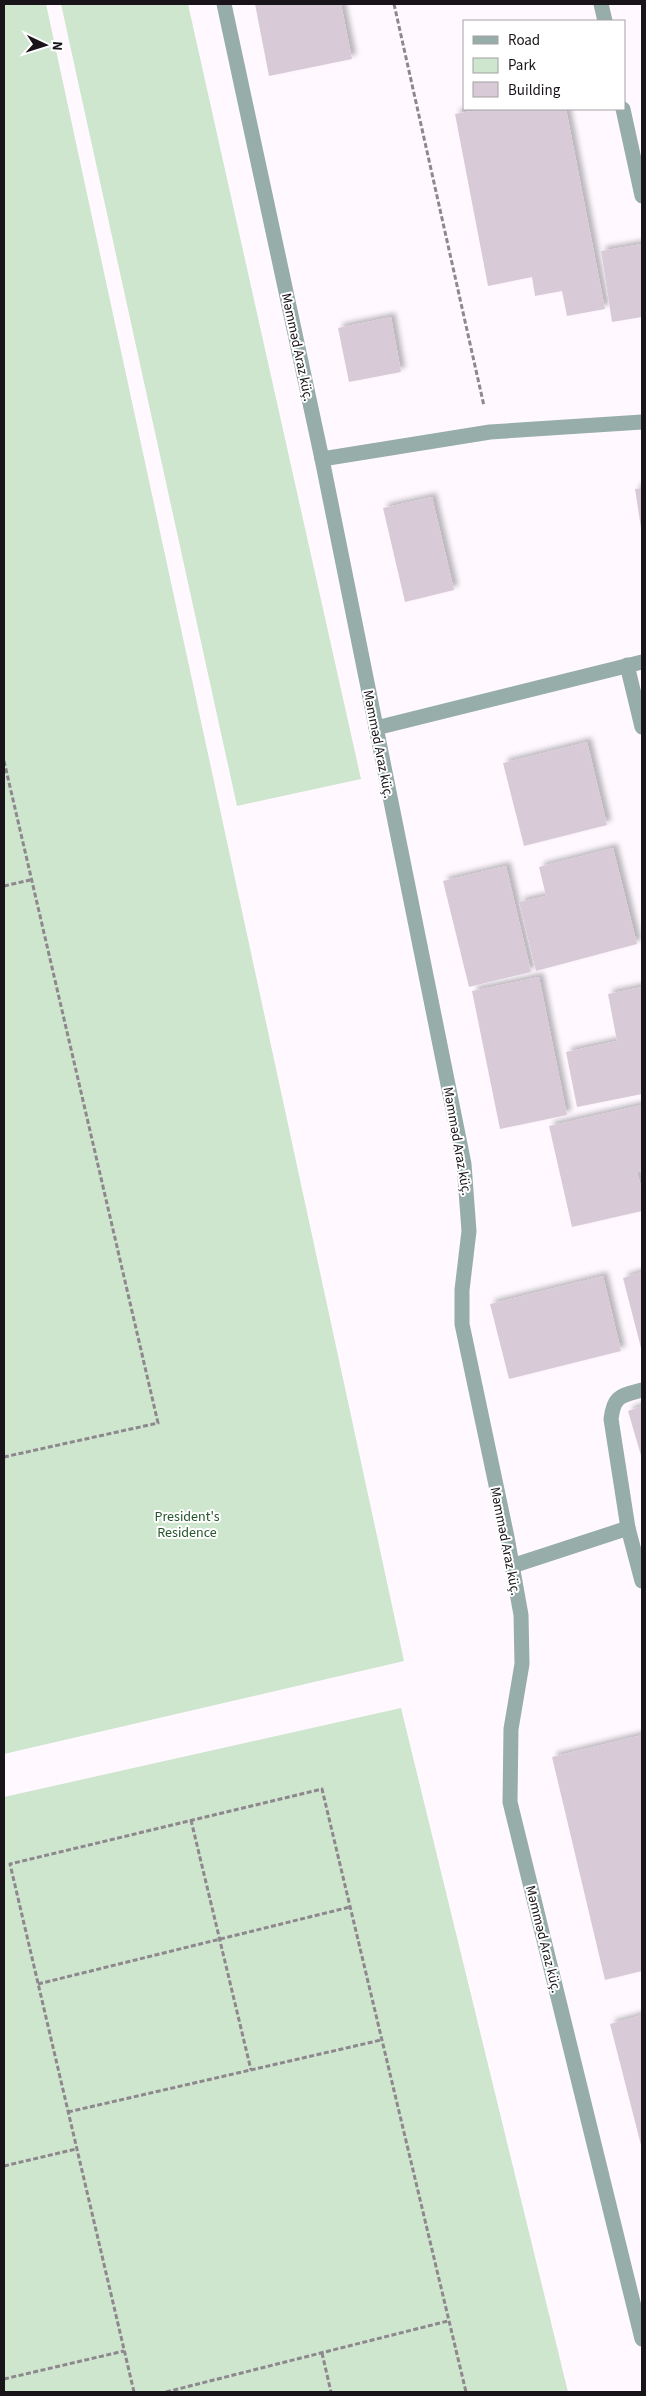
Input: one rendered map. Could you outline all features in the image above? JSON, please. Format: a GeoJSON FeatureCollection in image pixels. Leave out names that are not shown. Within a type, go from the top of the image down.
{"type":"FeatureCollection","features":[{"type":"Feature","properties":{"kind":"street","name":"Məmməd Araz küç."},"geometry":{"type":"LineString","coordinates":[[224,4],[322,459],[464,1164],[468,1231],[462,1290],[462,1324],[521,1615],[522,1664],[512,1729],[510,1802],[642,2339]]}},
{"type":"Feature","properties":{"kind":"street"},"geometry":{"type":"LineString","coordinates":[[601,4],[604,20]]}},
{"type":"Feature","properties":{"kind":"street"},"geometry":{"type":"LineString","coordinates":[[623,110],[642,196]]}},
{"type":"Feature","properties":{"kind":"street"},"geometry":{"type":"LineString","coordinates":[[322,459],[490,432],[642,422]]}},
{"type":"Feature","properties":{"kind":"street"},"geometry":{"type":"LineString","coordinates":[[376,728],[642,662]]}},
{"type":"Feature","properties":{"kind":"street"},"geometry":{"type":"LineString","coordinates":[[627,665],[642,727]]}},
{"type":"Feature","properties":{"kind":"street"},"geometry":{"type":"LineString","coordinates":[[642,1390],[619,1397],[612,1404],[611,1419],[628,1528],[642,1581]]}},
{"type":"Feature","properties":{"kind":"street"},"geometry":{"type":"LineString","coordinates":[[512,1566],[628,1528]]}},
{"type":"Feature","properties":{"kind":"path"},"geometry":{"type":"LineString","coordinates":[[394,4],[490,432]]}},
{"type":"Feature","properties":{"kind":"path"},"geometry":{"type":"LineString","coordinates":[[4,761],[30,880],[158,1423],[4,1457]]}},
{"type":"Feature","properties":{"kind":"path"},"geometry":{"type":"LineString","coordinates":[[4,886],[30,880]]}},
{"type":"Feature","properties":{"kind":"path"},"geometry":{"type":"LineString","coordinates":[[4,1866],[322,1789],[466,2392]]}},
{"type":"Feature","properties":{"kind":"path"},"geometry":{"type":"LineString","coordinates":[[191,1820],[251,2070]]}},
{"type":"Feature","properties":{"kind":"path"},"geometry":{"type":"LineString","coordinates":[[10,1864],[134,2392]]}},
{"type":"Feature","properties":{"kind":"path"},"geometry":{"type":"LineString","coordinates":[[38,1984],[350,1907]]}},
{"type":"Feature","properties":{"kind":"path"},"geometry":{"type":"LineString","coordinates":[[68,2112],[382,2040]]}},
{"type":"Feature","properties":{"kind":"path"},"geometry":{"type":"LineString","coordinates":[[4,2166],[76,2149]]}},
{"type":"Feature","properties":{"kind":"path"},"geometry":{"type":"LineString","coordinates":[[166,2392],[448,2321]]}},
{"type":"Feature","properties":{"kind":"path"},"geometry":{"type":"LineString","coordinates":[[4,2379],[124,2351]]}},
{"type":"Feature","properties":{"kind":"path"},"geometry":{"type":"LineString","coordinates":[[322,2353],[331,2392]]}},
{"type":"Feature","properties":{"kind":"green space","name":"President's Residence"},"geometry":{"type":"Polygon","coordinates":[[[4,4],[46,4],[404,1661],[4,1754],[4,4]]]}},
{"type":"Feature","properties":{"kind":"green space"},"geometry":{"type":"Polygon","coordinates":[[[61,4],[188,4],[361,779],[237,806],[61,4]]]}},
{"type":"Feature","properties":{"kind":"green space"},"geometry":{"type":"Polygon","coordinates":[[[401,1708],[568,2392],[4,2392],[4,1797],[401,1708]]]}},
{"type":"Feature","properties":{"kind":"building"},"geometry":{"type":"Polygon","coordinates":[[[255,4],[341,4],[352,59],[269,76],[255,4]]]}},
{"type":"Feature","properties":{"kind":"building"},"geometry":{"type":"Polygon","coordinates":[[[477,110],[566,110],[605,309],[567,316],[562,291],[535,296],[532,277],[488,286],[455,114],[477,110]]]}},
{"type":"Feature","properties":{"kind":"building"},"geometry":{"type":"Polygon","coordinates":[[[642,244],[642,317],[612,322],[601,251],[642,244]]]}},
{"type":"Feature","properties":{"kind":"building"},"geometry":{"type":"Polygon","coordinates":[[[391,317],[401,372],[349,382],[338,328],[391,317]]]}},
{"type":"Feature","properties":{"kind":"building"},"geometry":{"type":"Polygon","coordinates":[[[642,488],[642,528],[641,528],[635,489],[642,488]]]}},
{"type":"Feature","properties":{"kind":"building"},"geometry":{"type":"Polygon","coordinates":[[[432,497],[454,590],[405,602],[383,508],[432,497]]]}},
{"type":"Feature","properties":{"kind":"building"},"geometry":{"type":"Polygon","coordinates":[[[587,742],[607,825],[524,846],[503,763],[587,742]]]}},
{"type":"Feature","properties":{"kind":"building"},"geometry":{"type":"Polygon","coordinates":[[[613,848],[637,944],[536,971],[519,902],[546,896],[539,867],[613,848]]]}},
{"type":"Feature","properties":{"kind":"building"},"geometry":{"type":"Polygon","coordinates":[[[506,866],[531,972],[469,987],[443,881],[506,866]]]}},
{"type":"Feature","properties":{"kind":"building"},"geometry":{"type":"Polygon","coordinates":[[[539,977],[567,1115],[500,1129],[472,991],[539,977]]]}},
{"type":"Feature","properties":{"kind":"building"},"geometry":{"type":"Polygon","coordinates":[[[642,987],[642,1094],[577,1107],[566,1052],[617,1041],[608,994],[642,987]]]}},
{"type":"Feature","properties":{"kind":"building"},"geometry":{"type":"Polygon","coordinates":[[[642,1105],[642,1171],[637,1172],[642,1190],[642,1211],[572,1227],[549,1126],[642,1105]]]}},
{"type":"Feature","properties":{"kind":"building"},"geometry":{"type":"Polygon","coordinates":[[[642,1272],[642,1352],[623,1278],[642,1272]]]}},
{"type":"Feature","properties":{"kind":"building"},"geometry":{"type":"Polygon","coordinates":[[[603,1276],[621,1351],[509,1379],[490,1304],[603,1276]]]}},
{"type":"Feature","properties":{"kind":"building"},"geometry":{"type":"Polygon","coordinates":[[[642,1406],[642,1459],[628,1411],[642,1406]]]}},
{"type":"Feature","properties":{"kind":"building"},"geometry":{"type":"Polygon","coordinates":[[[642,1735],[642,1971],[605,1980],[552,1757],[642,1735]]]}},
{"type":"Feature","properties":{"kind":"building"},"geometry":{"type":"Polygon","coordinates":[[[642,2015],[642,2149],[610,2024],[642,2015]]]}}]}
